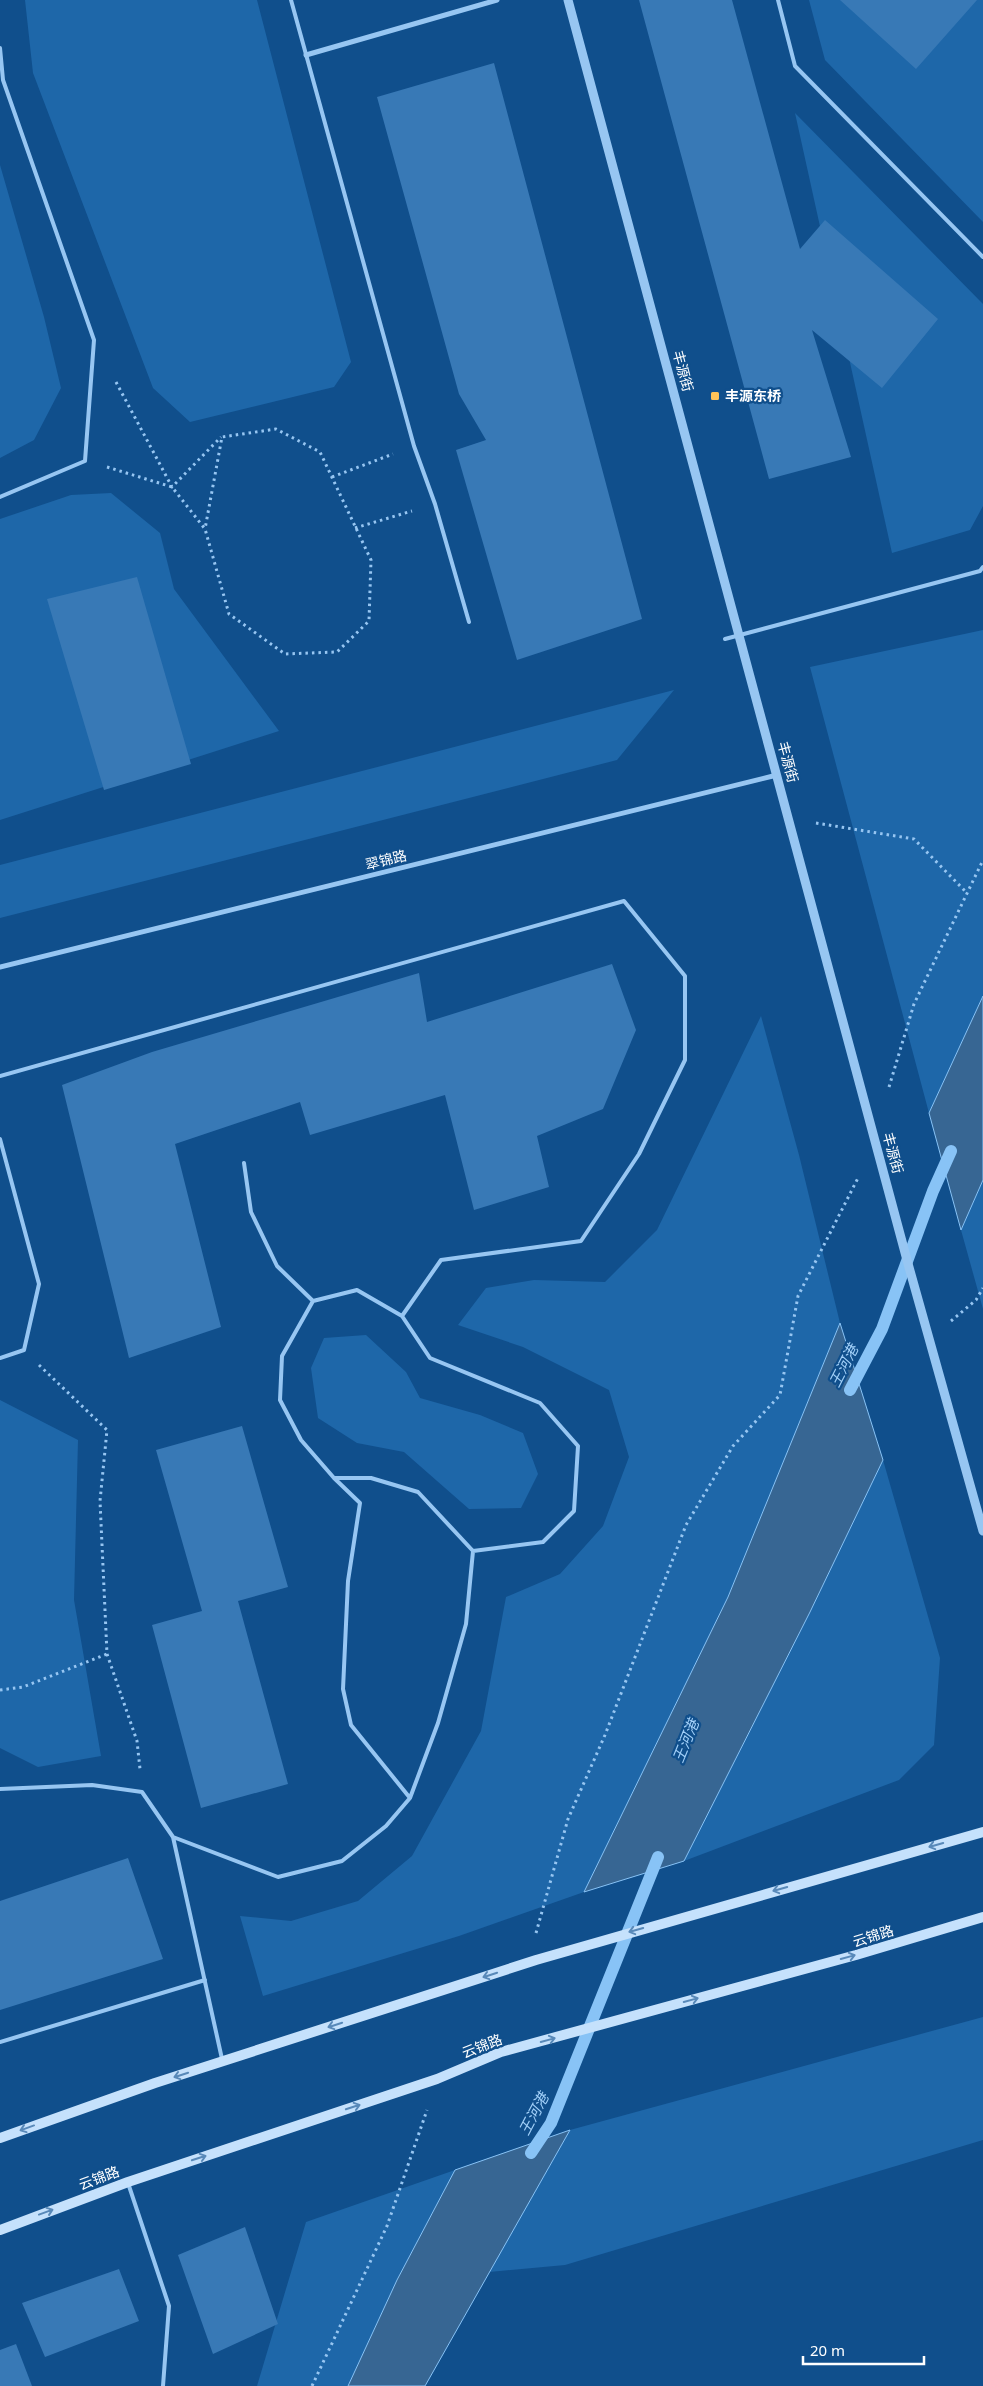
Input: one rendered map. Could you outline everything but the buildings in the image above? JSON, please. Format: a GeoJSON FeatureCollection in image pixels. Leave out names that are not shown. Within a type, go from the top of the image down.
{"type":"FeatureCollection","features":[{"type":"Feature","properties":{"kind":"main road"},"geometry":{"type":"LineString","coordinates":[[0,2138],[223,2061],[532,1961],[683,1916],[983,1832]]}},
{"type":"Feature","properties":{"kind":"main road","name":"云锦路"},"geometry":{"type":"LineString","coordinates":[[0,2230],[128,2182],[437,2079],[501,2052],[856,1955],[983,1917]]}},
{"type":"Feature","properties":{"kind":"street"},"geometry":{"type":"LineString","coordinates":[[306,55],[497,0]]}},
{"type":"Feature","properties":{"kind":"street","name":"丰源街"},"geometry":{"type":"LineString","coordinates":[[568,0],[983,1531]]}},
{"type":"Feature","properties":{"kind":"street","name":"翠锦路"},"geometry":{"type":"LineString","coordinates":[[0,967],[777,775]]}},
{"type":"Feature","properties":{"kind":"lane"},"geometry":{"type":"LineString","coordinates":[[291,0],[414,446],[435,504],[469,622]]}},
{"type":"Feature","properties":{"kind":"lane"},"geometry":{"type":"LineString","coordinates":[[778,0],[795,66],[983,257]]}},
{"type":"Feature","properties":{"kind":"lane"},"geometry":{"type":"LineString","coordinates":[[0,48],[3,80],[94,340],[85,460],[0,497]]}},
{"type":"Feature","properties":{"kind":"lane"},"geometry":{"type":"LineString","coordinates":[[725,638],[980,571],[983,567]]}},
{"type":"Feature","properties":{"kind":"lane"},"geometry":{"type":"LineString","coordinates":[[0,1076],[624,901],[685,976],[685,1060],[639,1154],[581,1241],[440,1260],[402,1316]]}},
{"type":"Feature","properties":{"kind":"lane"},"geometry":{"type":"LineString","coordinates":[[0,1139],[39,1284],[24,1350],[0,1358]]}},
{"type":"Feature","properties":{"kind":"lane"},"geometry":{"type":"LineString","coordinates":[[244,1163],[251,1212],[277,1266],[312,1302]]}},
{"type":"Feature","properties":{"kind":"lane"},"geometry":{"type":"LineString","coordinates":[[410,1798],[351,1725],[344,1690],[348,1581],[360,1503],[334,1478],[301,1440],[280,1400],[282,1356],[312,1302],[357,1290],[402,1316],[430,1358],[540,1403],[578,1446],[574,1511],[543,1542],[473,1551]]}},
{"type":"Feature","properties":{"kind":"lane"},"geometry":{"type":"LineString","coordinates":[[173,1837],[278,1877],[342,1861],[386,1826],[410,1798],[438,1723],[466,1624],[473,1551],[418,1492],[371,1478],[334,1478]]}},
{"type":"Feature","properties":{"kind":"lane"},"geometry":{"type":"LineString","coordinates":[[0,1789],[92,1785],[142,1792],[173,1837],[223,2061]]}},
{"type":"Feature","properties":{"kind":"lane"},"geometry":{"type":"LineString","coordinates":[[0,2042],[205,1980]]}},
{"type":"Feature","properties":{"kind":"lane"},"geometry":{"type":"LineString","coordinates":[[128,2182],[169,2306],[163,2386]]}},
{"type":"Feature","properties":{"kind":"path"},"geometry":{"type":"LineString","coordinates":[[94,340],[172,487],[205,529],[229,614],[285,654],[337,652],[369,621],[370,560],[320,452],[276,429],[222,437],[172,487]]}},
{"type":"Feature","properties":{"kind":"path"},"geometry":{"type":"LineString","coordinates":[[205,529],[222,437]]}},
{"type":"Feature","properties":{"kind":"path"},"geometry":{"type":"LineString","coordinates":[[332,477],[414,446]]}},
{"type":"Feature","properties":{"kind":"path"},"geometry":{"type":"LineString","coordinates":[[85,460],[172,487]]}},
{"type":"Feature","properties":{"kind":"path"},"geometry":{"type":"LineString","coordinates":[[356,528],[435,504]]}},
{"type":"Feature","properties":{"kind":"path"},"geometry":{"type":"LineString","coordinates":[[789,818],[914,839],[967,893]]}},
{"type":"Feature","properties":{"kind":"path"},"geometry":{"type":"LineString","coordinates":[[888,1088],[914,1004],[983,860]]}},
{"type":"Feature","properties":{"kind":"path"},"geometry":{"type":"LineString","coordinates":[[532,1961],[568,1819],[604,1735],[686,1525],[733,1446],[780,1395],[798,1296],[864,1167],[874,1134]]}},
{"type":"Feature","properties":{"kind":"path"},"geometry":{"type":"LineString","coordinates":[[24,1350],[106,1430],[100,1501],[107,1654],[137,1741],[142,1792]]}},
{"type":"Feature","properties":{"kind":"path"},"geometry":{"type":"LineString","coordinates":[[0,1690],[23,1686],[107,1654]]}},
{"type":"Feature","properties":{"kind":"path"},"geometry":{"type":"LineString","coordinates":[[312,2386],[387,2226],[437,2079]]}},
{"type":"Feature","properties":{"kind":"shaded area"},"geometry":{"type":"Polygon","coordinates":[[[25,0],[257,0],[351,362],[334,387],[190,422],[153,388],[33,73],[25,0]]]}},
{"type":"Feature","properties":{"kind":"shaded area"},"geometry":{"type":"Polygon","coordinates":[[[809,0],[983,0],[983,222],[825,60],[809,0]]]}},
{"type":"Feature","properties":{"kind":"shaded area"},"geometry":{"type":"Polygon","coordinates":[[[795,113],[983,304],[983,506],[970,530],[892,553],[795,113]]]}},
{"type":"Feature","properties":{"kind":"shaded area"},"geometry":{"type":"Polygon","coordinates":[[[0,165],[44,317],[61,388],[34,440],[0,458],[0,165]]]}},
{"type":"Feature","properties":{"kind":"shaded area"},"geometry":{"type":"Polygon","coordinates":[[[111,493],[160,533],[174,589],[279,731],[0,820],[0,519],[71,495],[111,493]]]}},
{"type":"Feature","properties":{"kind":"shaded area"},"geometry":{"type":"Polygon","coordinates":[[[983,630],[983,996],[929,1113],[810,667],[983,630]]]}},
{"type":"Feature","properties":{"kind":"shaded area"},"geometry":{"type":"Polygon","coordinates":[[[674,690],[617,760],[0,918],[0,865],[674,690]]]}},
{"type":"Feature","properties":{"kind":"shaded area"},"geometry":{"type":"Polygon","coordinates":[[[761,1016],[799,1155],[840,1323],[728,1597],[584,1892],[459,1936],[263,1996],[240,1916],[291,1921],[358,1901],[412,1856],[481,1731],[506,1597],[560,1574],[603,1526],[629,1457],[609,1390],[523,1347],[458,1325],[486,1288],[534,1280],[605,1282],[657,1230],[761,1016]]]}},
{"type":"Feature","properties":{"kind":"shaded area"},"geometry":{"type":"Polygon","coordinates":[[[983,1180],[983,1309],[961,1230],[983,1180]]]}},
{"type":"Feature","properties":{"kind":"shaded area"},"geometry":{"type":"Polygon","coordinates":[[[366,1335],[406,1372],[420,1398],[480,1415],[523,1433],[538,1474],[521,1508],[469,1509],[404,1452],[357,1443],[318,1418],[311,1368],[324,1338],[366,1335]]]}},
{"type":"Feature","properties":{"kind":"shaded area"},"geometry":{"type":"Polygon","coordinates":[[[0,1400],[78,1440],[74,1600],[101,1756],[38,1767],[0,1748],[0,1400]]]}},
{"type":"Feature","properties":{"kind":"shaded area"},"geometry":{"type":"Polygon","coordinates":[[[883,1460],[940,1658],[934,1745],[899,1780],[684,1861],[810,1612],[883,1460]]]}},
{"type":"Feature","properties":{"kind":"shaded area"},"geometry":{"type":"Polygon","coordinates":[[[983,2017],[983,2140],[565,2265],[489,2272],[570,2130],[983,2017]]]}},
{"type":"Feature","properties":{"kind":"shaded area"},"geometry":{"type":"Polygon","coordinates":[[[455,2170],[397,2280],[348,2386],[257,2386],[306,2222],[455,2170]]]}},
{"type":"Feature","properties":{"kind":"water"},"geometry":{"type":"Polygon","coordinates":[[[983,996],[983,1180],[961,1230],[929,1113],[983,996]]]}},
{"type":"Feature","properties":{"kind":"water"},"geometry":{"type":"Polygon","coordinates":[[[840,1323],[883,1460],[810,1612],[684,1861],[584,1892],[728,1597],[840,1323]]]}},
{"type":"Feature","properties":{"kind":"water"},"geometry":{"type":"Polygon","coordinates":[[[570,2130],[425,2386],[348,2386],[397,2280],[455,2170],[570,2130]]]}},
{"type":"Feature","properties":{"kind":"waterway","name":"王河港"},"geometry":{"type":"LineString","coordinates":[[850,1390],[882,1329],[933,1191],[951,1151]]}},
{"type":"Feature","properties":{"kind":"waterway","name":"王河港"},"geometry":{"type":"LineString","coordinates":[[531,2153],[551,2123],[658,1857]]}},
{"type":"Feature","properties":{"kind":"place","name":"丰源东桥"},"geometry":{"type":"Point","coordinates":[715,396]}}]}
